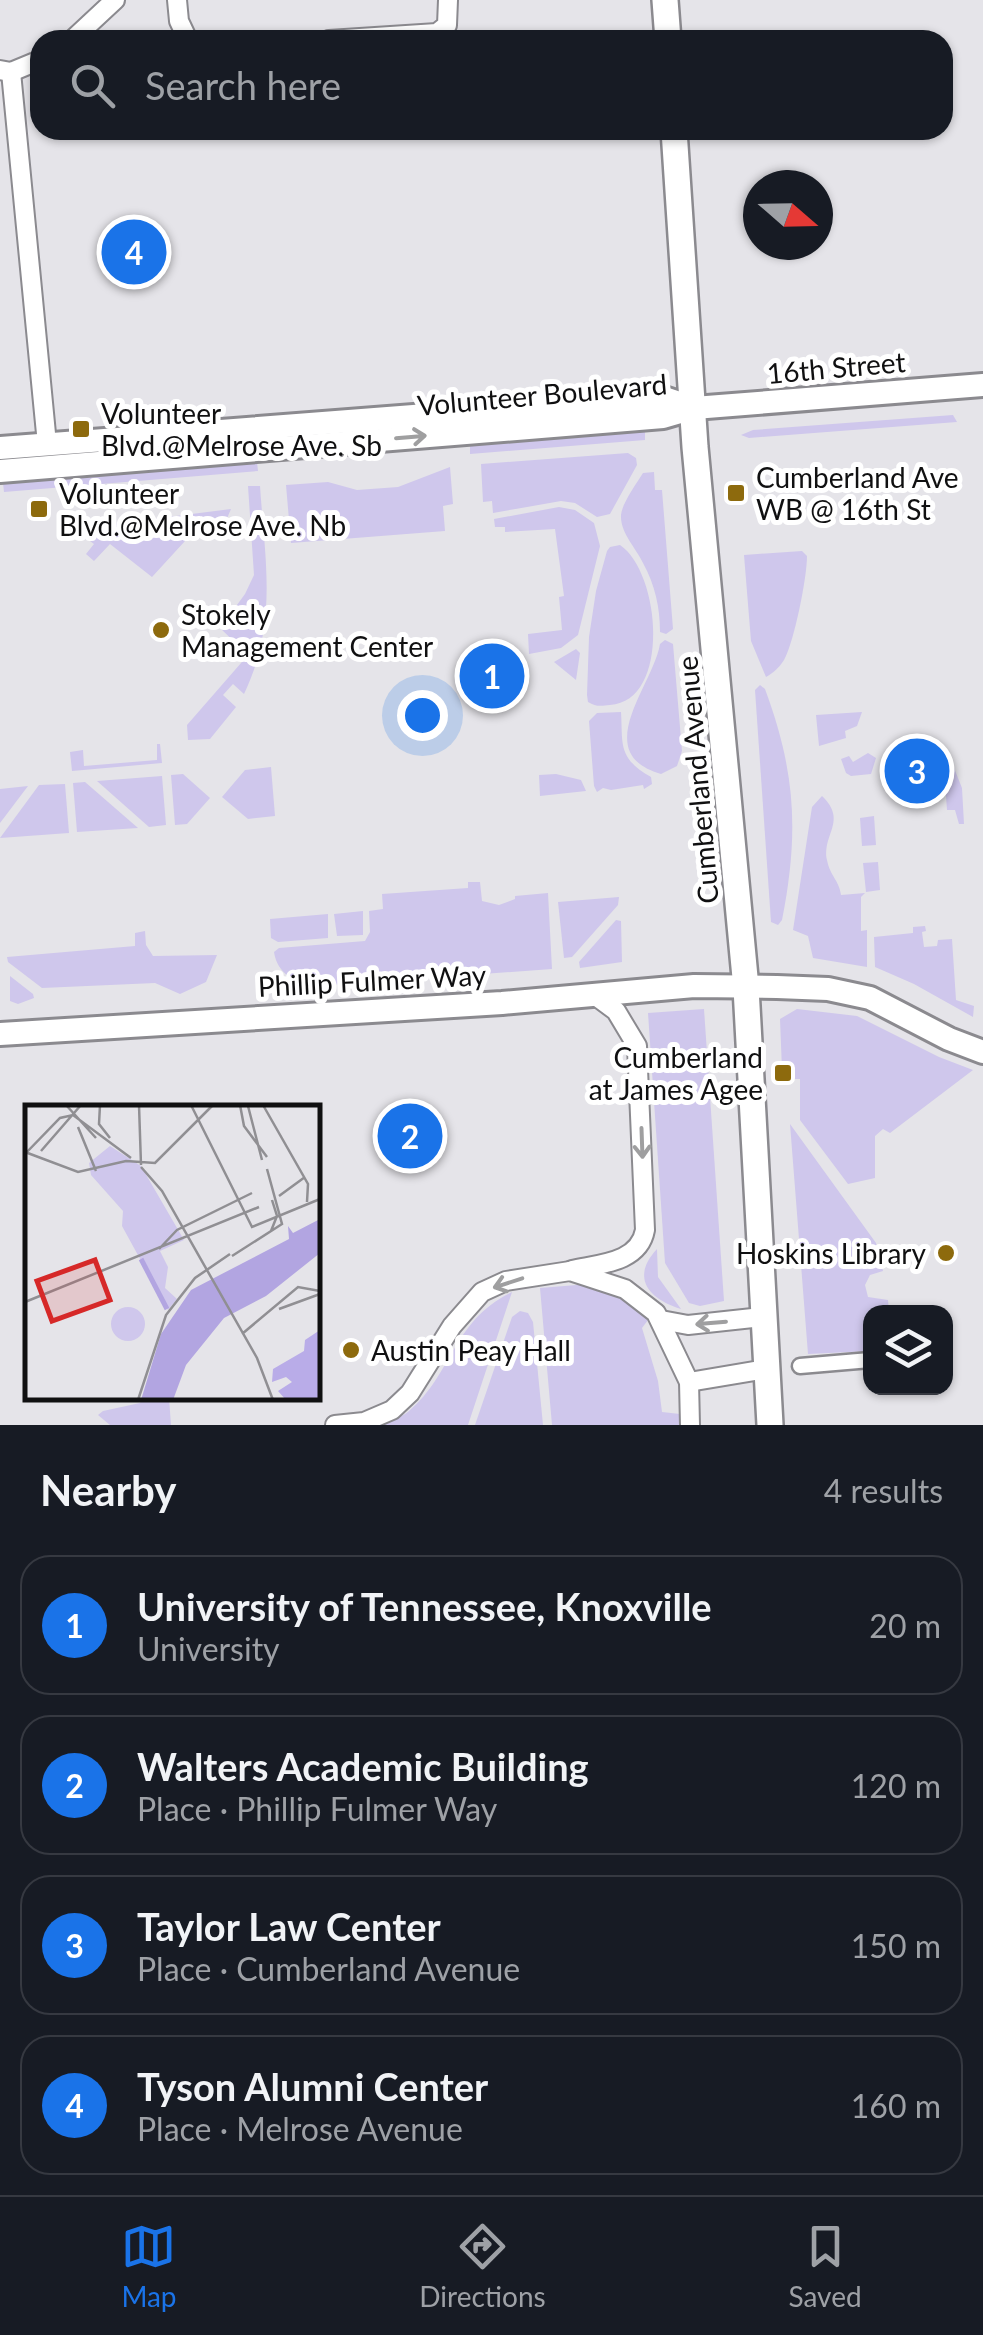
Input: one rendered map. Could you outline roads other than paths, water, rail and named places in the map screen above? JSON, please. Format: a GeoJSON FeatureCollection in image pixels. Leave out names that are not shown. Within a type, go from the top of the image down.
{"type":"FeatureCollection","features":[{"type":"Feature","properties":{"kind":"main road"},"geometry":{"type":"LineString","coordinates":[[665,0],[667,30]]}},
{"type":"Feature","properties":{"kind":"main road","name":"Cumberland Avenue"},"geometry":{"type":"LineString","coordinates":[[675,140],[694,408],[746,988],[770,1425]]}},
{"type":"Feature","properties":{"kind":"street"},"geometry":{"type":"LineString","coordinates":[[82,30],[114,0]]}},
{"type":"Feature","properties":{"kind":"street"},"geometry":{"type":"LineString","coordinates":[[177,0],[183,30]]}},
{"type":"Feature","properties":{"kind":"street"},"geometry":{"type":"LineString","coordinates":[[441,30],[447,25],[448,0]]}},
{"type":"Feature","properties":{"kind":"street"},"geometry":{"type":"LineString","coordinates":[[30,63],[6,71],[48,455]]}},
{"type":"Feature","properties":{"kind":"street","name":"16th Street"},"geometry":{"type":"LineString","coordinates":[[694,408],[983,384]]}},
{"type":"Feature","properties":{"kind":"street","name":"Volunteer Boulevard"},"geometry":{"type":"LineString","coordinates":[[0,448],[48,455],[663,417],[694,408]]}},
{"type":"Feature","properties":{"kind":"street","name":"Volunteer Boulevard"},"geometry":{"type":"LineString","coordinates":[[0,471],[48,455]]}},
{"type":"Feature","properties":{"kind":"street","name":"Phillip Fulmer Way"},"geometry":{"type":"LineString","coordinates":[[0,1034],[502,1003],[694,986],[777,987],[852,992],[887,1004],[949,1039],[983,1052]]}},
{"type":"Feature","properties":{"kind":"street"},"geometry":{"type":"LineString","coordinates":[[335,1425],[364,1422],[392,1410],[410,1393],[452,1326],[482,1292],[506,1281],[570,1271],[631,1254],[640,1246],[645,1230],[638,1046],[616,1011],[593,994]]}},
{"type":"Feature","properties":{"kind":"street"},"geometry":{"type":"LineString","coordinates":[[570,1271],[625,1290],[661,1320],[689,1382],[690,1425]]}},
{"type":"Feature","properties":{"kind":"street"},"geometry":{"type":"LineString","coordinates":[[661,1320],[688,1325],[762,1317]]}},
{"type":"Feature","properties":{"kind":"street"},"geometry":{"type":"LineString","coordinates":[[800,1366],[863,1361]]}},
{"type":"Feature","properties":{"kind":"street"},"geometry":{"type":"LineString","coordinates":[[689,1382],[766,1370]]}},
{"type":"Feature","properties":{"kind":"place","name":"Tyson Alumni Center"},"geometry":{"type":"Point","coordinates":[134,252]}},
{"type":"Feature","properties":{"kind":"place","name":"Volunteer Blvd.@Melrose Ave. Sb"},"geometry":{"type":"Point","coordinates":[81,429]}},
{"type":"Feature","properties":{"kind":"place","name":"Cumberland Ave WB @ 16th St"},"geometry":{"type":"Point","coordinates":[736,493]}},
{"type":"Feature","properties":{"kind":"place","name":"Volunteer Blvd.@Melrose Ave. Nb"},"geometry":{"type":"Point","coordinates":[39,509]}},
{"type":"Feature","properties":{"kind":"place","name":"Stokely Management Center"},"geometry":{"type":"Point","coordinates":[161,630]}},
{"type":"Feature","properties":{"kind":"place","name":"University of Tennessee, Knoxville"},"geometry":{"type":"Point","coordinates":[492,676]}},
{"type":"Feature","properties":{"kind":"place","name":"Taylor Law Center"},"geometry":{"type":"Point","coordinates":[917,771]}},
{"type":"Feature","properties":{"kind":"place","name":"Cumberland at James Agee"},"geometry":{"type":"Point","coordinates":[783,1073]}},
{"type":"Feature","properties":{"kind":"place","name":"Walters Academic Building"},"geometry":{"type":"Point","coordinates":[410,1136]}},
{"type":"Feature","properties":{"kind":"place","name":"Hoskins Library"},"geometry":{"type":"Point","coordinates":[946,1253]}},
{"type":"Feature","properties":{"kind":"place","name":"Austin Peay Hall"},"geometry":{"type":"Point","coordinates":[351,1350]}}]}
